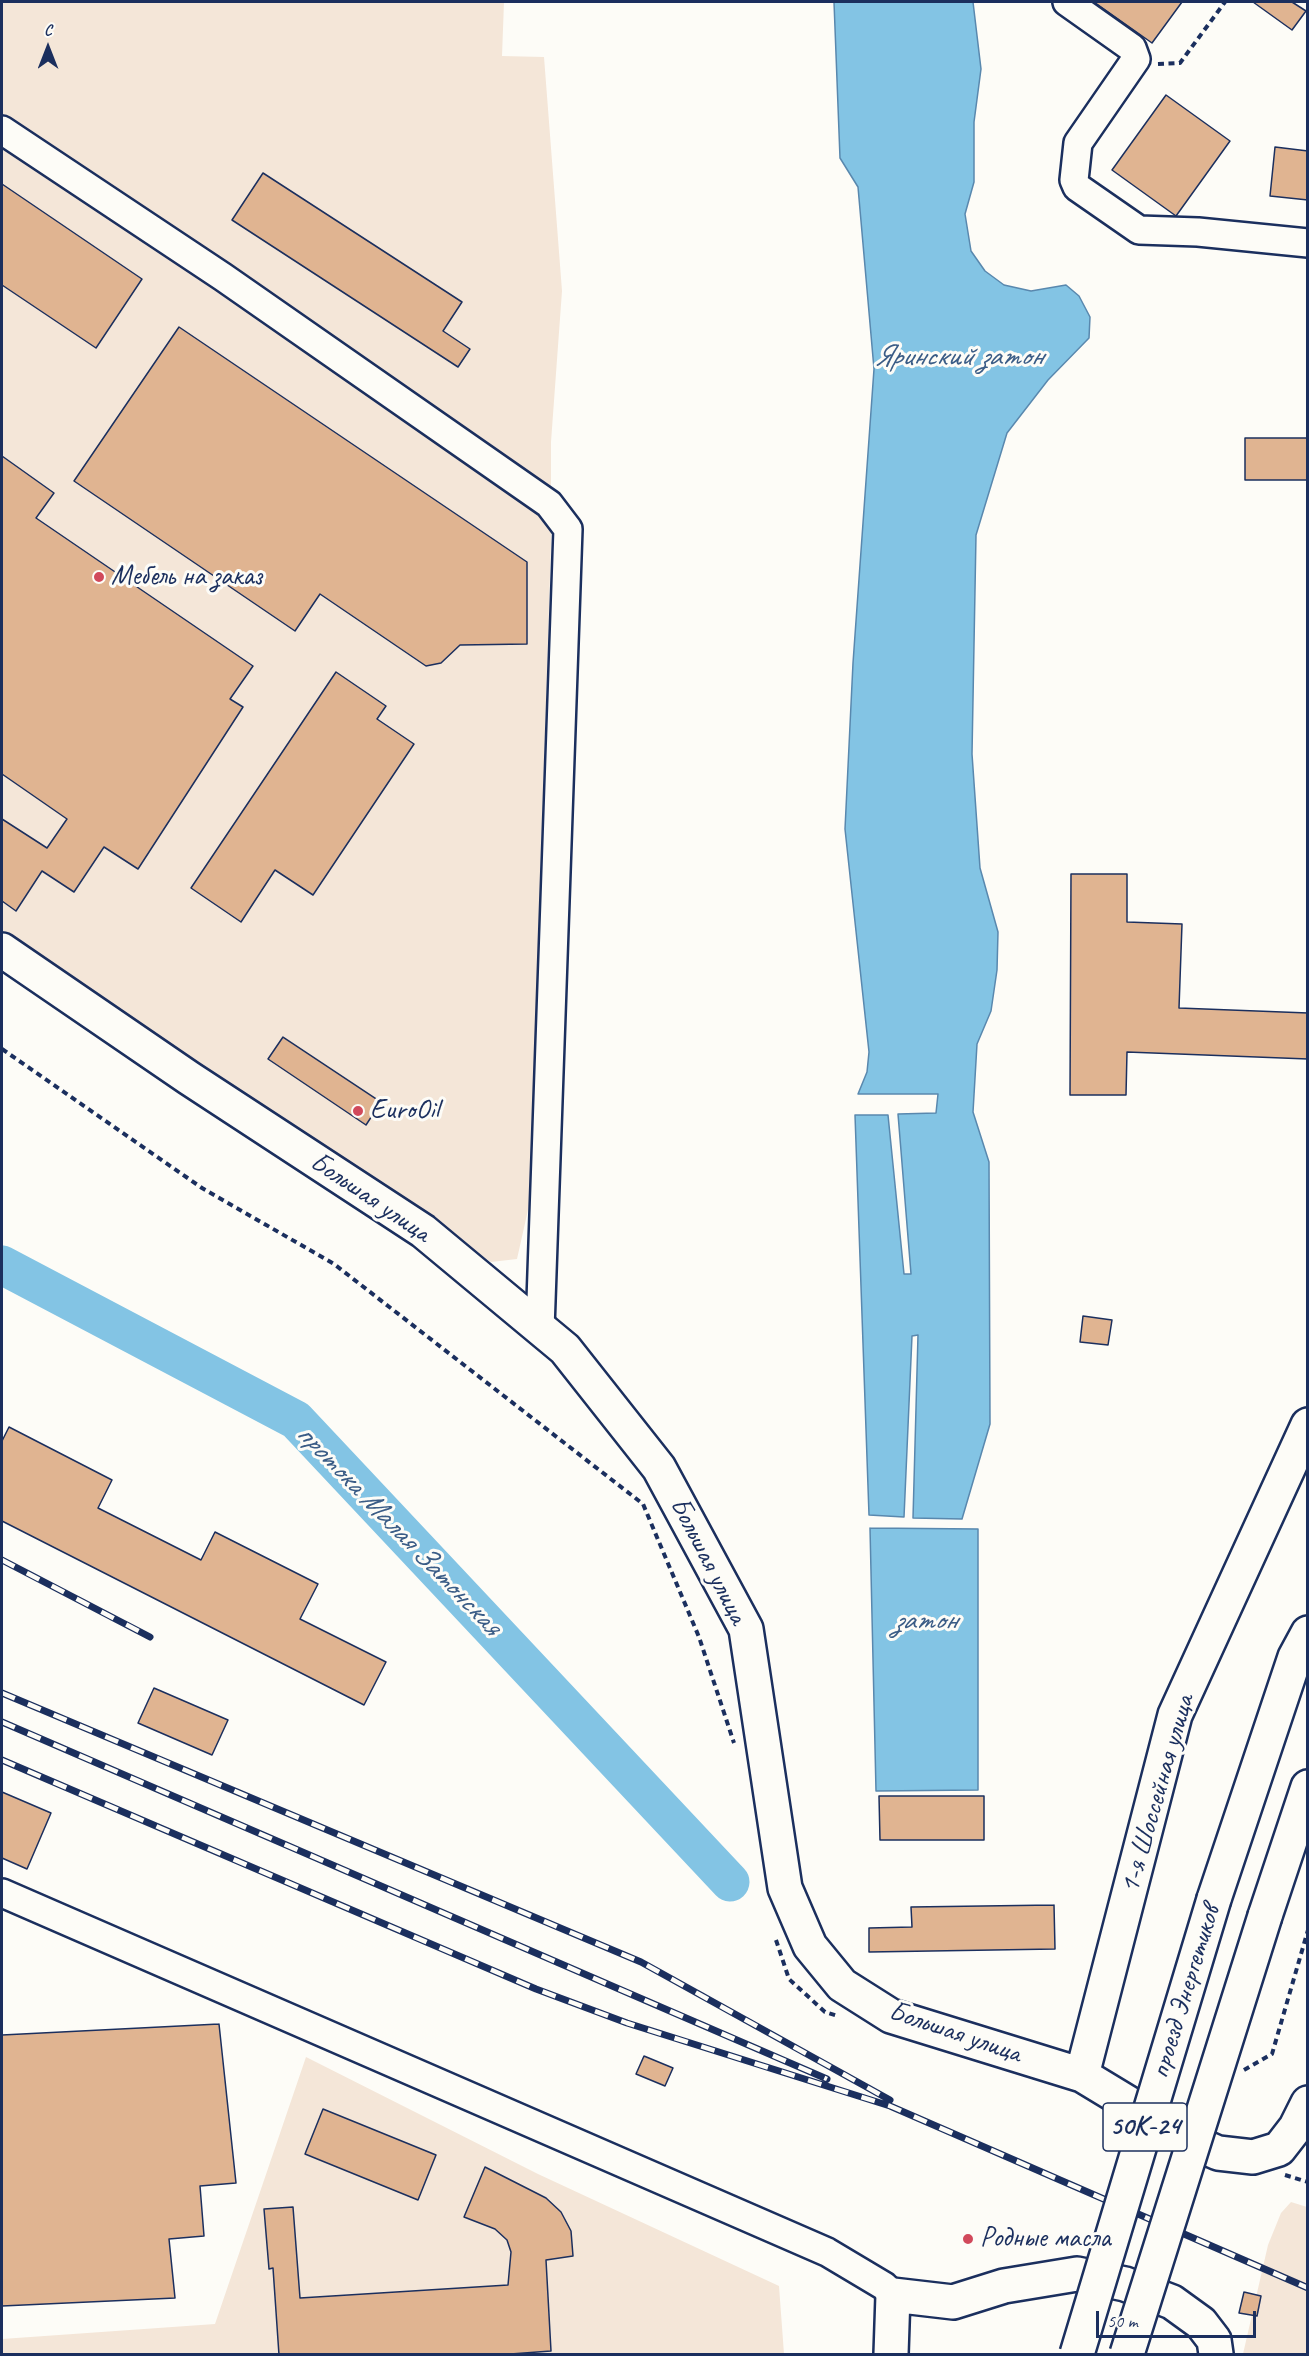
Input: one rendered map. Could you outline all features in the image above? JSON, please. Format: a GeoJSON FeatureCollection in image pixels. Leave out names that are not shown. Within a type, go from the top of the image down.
{"type":"FeatureCollection","features":[{"type":"Feature","properties":{"kind":"main road","name":"Большая улица"},"geometry":{"type":"LineString","coordinates":[[2,950],[189,1078],[423,1231],[565,1349],[659,1468],[746,1629],[785,1888],[810,1946],[842,1985],[891,2016],[1082,2075],[1191,2141],[1225,2155],[1253,2157],[1279,2149],[1296,2127],[1308,2103]]}},
{"type":"Feature","properties":{"kind":"main road","name":"1-я Шоссейная улица"},"geometry":{"type":"LineString","coordinates":[[1082,2075],[1176,1715],[1308,1425]]}},
{"type":"Feature","properties":{"kind":"main road","name":"проезд Энергетиков"},"geometry":{"type":"LineString","coordinates":[[1077,2355],[1214,1899],[1295,1657],[1308,1633]]}},
{"type":"Feature","properties":{"kind":"main road","name":"проезд Энергетиков"},"geometry":{"type":"LineString","coordinates":[[1127,2355],[1265,1916],[1308,1787]]}},
{"type":"Feature","properties":{"kind":"main road"},"geometry":{"type":"LineString","coordinates":[[891,2355],[893,2295],[953,2302],[1004,2286],[1077,2274],[1125,2284],[1172,2302],[1201,2323],[1214,2340],[1216,2355]]}},
{"type":"Feature","properties":{"kind":"street"},"geometry":{"type":"LineString","coordinates":[[1067,2],[1132,48],[1135,53],[1134,65],[1078,143],[1074,180],[1077,187],[1139,230],[1198,232],[1308,243]]}},
{"type":"Feature","properties":{"kind":"street"},"geometry":{"type":"LineString","coordinates":[[2,129],[223,277],[549,504],[568,529],[540,1329]]}},
{"type":"Feature","properties":{"kind":"street"},"geometry":{"type":"LineString","coordinates":[[2,1893],[827,2252],[884,2286],[893,2295]]}},
{"type":"Feature","properties":{"kind":"path"},"geometry":{"type":"LineString","coordinates":[[1134,65],[1180,63],[1225,2]]}},
{"type":"Feature","properties":{"kind":"path"},"geometry":{"type":"LineString","coordinates":[[2,1049],[202,1188],[334,1264],[643,1504],[699,1637],[735,1744]]}},
{"type":"Feature","properties":{"kind":"path"},"geometry":{"type":"LineString","coordinates":[[1238,2071],[1272,2054],[1308,1930]]}},
{"type":"Feature","properties":{"kind":"path"},"geometry":{"type":"LineString","coordinates":[[775,1938],[789,1979],[825,2012],[845,2019]]}},
{"type":"Feature","properties":{"kind":"shaded area"},"geometry":{"type":"Polygon","coordinates":[[[2,2],[504,2],[502,56],[544,57],[562,291],[551,442],[551,544],[530,1201],[517,1259],[491,1262],[2,930],[2,2]]]}},
{"type":"Feature","properties":{"kind":"shaded area"},"geometry":{"type":"Polygon","coordinates":[[[306,2057],[538,2174],[779,2286],[784,2354],[2,2354],[2,2339],[215,2324],[306,2057]]]}},
{"type":"Feature","properties":{"kind":"shaded area"},"geometry":{"type":"Polygon","coordinates":[[[1291,2202],[1307,2207],[1307,2354],[1243,2354],[1268,2245],[1281,2213],[1291,2202]]]}},
{"type":"Feature","properties":{"kind":"water","name":"Яринский затон"},"geometry":{"type":"Polygon","coordinates":[[[834,2],[973,2],[981,69],[974,122],[974,182],[965,214],[971,251],[985,271],[1004,285],[1031,291],[1066,285],[1079,296],[1090,317],[1089,338],[1048,380],[1007,433],[976,535],[972,754],[980,868],[998,932],[997,970],[991,1011],[977,1044],[973,1112],[989,1162],[990,1424],[962,1519],[913,1518],[918,1335],[912,1336],[904,1517],[869,1515],[855,1115],[888,1115],[904,1274],[911,1274],[898,1114],[936,1113],[938,1094],[858,1094],[867,1072],[869,1052],[845,829],[853,663],[874,369],[858,187],[840,158],[834,2]]]}},
{"type":"Feature","properties":{"kind":"water","name":"затон"},"geometry":{"type":"Polygon","coordinates":[[[870,1528],[978,1529],[978,1790],[876,1791],[870,1528]]]}},
{"type":"Feature","properties":{"kind":"building"},"geometry":{"type":"Polygon","coordinates":[[[1094,2],[1182,2],[1152,43],[1094,2]]]}},
{"type":"Feature","properties":{"kind":"building"},"geometry":{"type":"Polygon","coordinates":[[[1253,2],[1292,2],[1306,11],[1292,30],[1253,2]]]}},
{"type":"Feature","properties":{"kind":"building"},"geometry":{"type":"Polygon","coordinates":[[[1166,95],[1230,141],[1176,216],[1112,170],[1166,95]]]}},
{"type":"Feature","properties":{"kind":"building"},"geometry":{"type":"Polygon","coordinates":[[[1275,147],[1308,151],[1308,200],[1270,196],[1275,147]]]}},
{"type":"Feature","properties":{"kind":"building"},"geometry":{"type":"Polygon","coordinates":[[[263,173],[462,302],[443,331],[470,349],[458,367],[232,220],[263,173]]]}},
{"type":"Feature","properties":{"kind":"building"},"geometry":{"type":"Polygon","coordinates":[[[2,184],[142,279],[96,348],[2,285],[2,184]]]}},
{"type":"Feature","properties":{"kind":"building"},"geometry":{"type":"Polygon","coordinates":[[[179,327],[527,562],[527,644],[460,645],[441,663],[426,666],[320,594],[295,631],[74,481],[179,327]]]}},
{"type":"Feature","properties":{"kind":"building"},"geometry":{"type":"Polygon","coordinates":[[[1245,438],[1308,438],[1308,480],[1245,480],[1245,438]]]}},
{"type":"Feature","properties":{"kind":"building"},"geometry":{"type":"Polygon","coordinates":[[[2,456],[54,493],[36,518],[253,666],[230,699],[243,707],[138,869],[104,847],[74,892],[42,871],[16,911],[2,901],[2,819],[47,848],[67,819],[2,774],[2,456]]]}},
{"type":"Feature","properties":{"kind":"building"},"geometry":{"type":"Polygon","coordinates":[[[336,672],[386,706],[377,719],[414,744],[313,895],[275,870],[241,922],[191,888],[336,672]]]}},
{"type":"Feature","properties":{"kind":"building"},"geometry":{"type":"Polygon","coordinates":[[[1071,874],[1127,874],[1127,922],[1182,924],[1179,1008],[1308,1013],[1308,1059],[1127,1052],[1126,1095],[1070,1095],[1071,874]]]}},
{"type":"Feature","properties":{"kind":"building"},"geometry":{"type":"Polygon","coordinates":[[[283,1037],[381,1102],[366,1125],[268,1059],[283,1037]]]}},
{"type":"Feature","properties":{"kind":"building"},"geometry":{"type":"Polygon","coordinates":[[[1083,1316],[1112,1320],[1108,1345],[1080,1342],[1083,1316]]]}},
{"type":"Feature","properties":{"kind":"building"},"geometry":{"type":"Polygon","coordinates":[[[9,1427],[112,1480],[98,1508],[201,1560],[215,1532],[318,1584],[300,1619],[386,1662],[364,1705],[2,1521],[2,1441],[9,1427]]]}},
{"type":"Feature","properties":{"kind":"building"},"geometry":{"type":"Polygon","coordinates":[[[154,1688],[228,1720],[212,1755],[138,1723],[154,1688]]]}},
{"type":"Feature","properties":{"kind":"building"},"geometry":{"type":"Polygon","coordinates":[[[2,1792],[51,1813],[27,1869],[2,1858],[2,1792]]]}},
{"type":"Feature","properties":{"kind":"building"},"geometry":{"type":"Polygon","coordinates":[[[879,1796],[984,1796],[984,1840],[880,1840],[879,1796]]]}},
{"type":"Feature","properties":{"kind":"building"},"geometry":{"type":"Polygon","coordinates":[[[1054,1905],[1055,1949],[869,1952],[869,1928],[912,1927],[911,1907],[1054,1905]]]}},
{"type":"Feature","properties":{"kind":"building"},"geometry":{"type":"Polygon","coordinates":[[[219,2024],[236,2183],[200,2186],[204,2236],[169,2239],[175,2298],[2,2306],[2,2035],[219,2024]]]}},
{"type":"Feature","properties":{"kind":"building"},"geometry":{"type":"Polygon","coordinates":[[[644,2056],[673,2068],[665,2086],[636,2074],[644,2056]]]}},
{"type":"Feature","properties":{"kind":"building"},"geometry":{"type":"Polygon","coordinates":[[[323,2109],[436,2155],[418,2200],[305,2154],[323,2109]]]}},
{"type":"Feature","properties":{"kind":"building"},"geometry":{"type":"Polygon","coordinates":[[[485,2167],[546,2198],[561,2212],[571,2231],[573,2256],[546,2260],[551,2351],[497,2355],[279,2355],[273,2268],[269,2269],[264,2209],[293,2207],[300,2298],[508,2285],[511,2252],[507,2240],[495,2229],[464,2217],[485,2167]]]}},
{"type":"Feature","properties":{"kind":"building"},"geometry":{"type":"Polygon","coordinates":[[[1244,2292],[1261,2296],[1257,2316],[1239,2313],[1244,2292]]]}},
{"type":"Feature","properties":{"kind":"waterway","name":"протока Малая Затонская"},"geometry":{"type":"LineString","coordinates":[[2,1265],[296,1420],[730,1882]]}},
{"type":"Feature","properties":{"kind":"railway"},"geometry":{"type":"LineString","coordinates":[[2,1560],[150,1637]]}},
{"type":"Feature","properties":{"kind":"railway"},"geometry":{"type":"LineString","coordinates":[[2,1693],[641,1962],[890,2100]]}},
{"type":"Feature","properties":{"kind":"railway"},"geometry":{"type":"LineString","coordinates":[[2,1722],[827,2079]]}},
{"type":"Feature","properties":{"kind":"railway"},"geometry":{"type":"LineString","coordinates":[[2,1760],[536,1989],[627,2023],[890,2106],[1308,2288]]}},
{"type":"Feature","properties":{"kind":"place","name":"Мебель на заказ"},"geometry":{"type":"Point","coordinates":[99,577]}},
{"type":"Feature","properties":{"kind":"place","name":"EuroOil"},"geometry":{"type":"Point","coordinates":[358,1111]}},
{"type":"Feature","properties":{"kind":"place","name":"Родные масла"},"geometry":{"type":"Point","coordinates":[968,2239]}}]}
